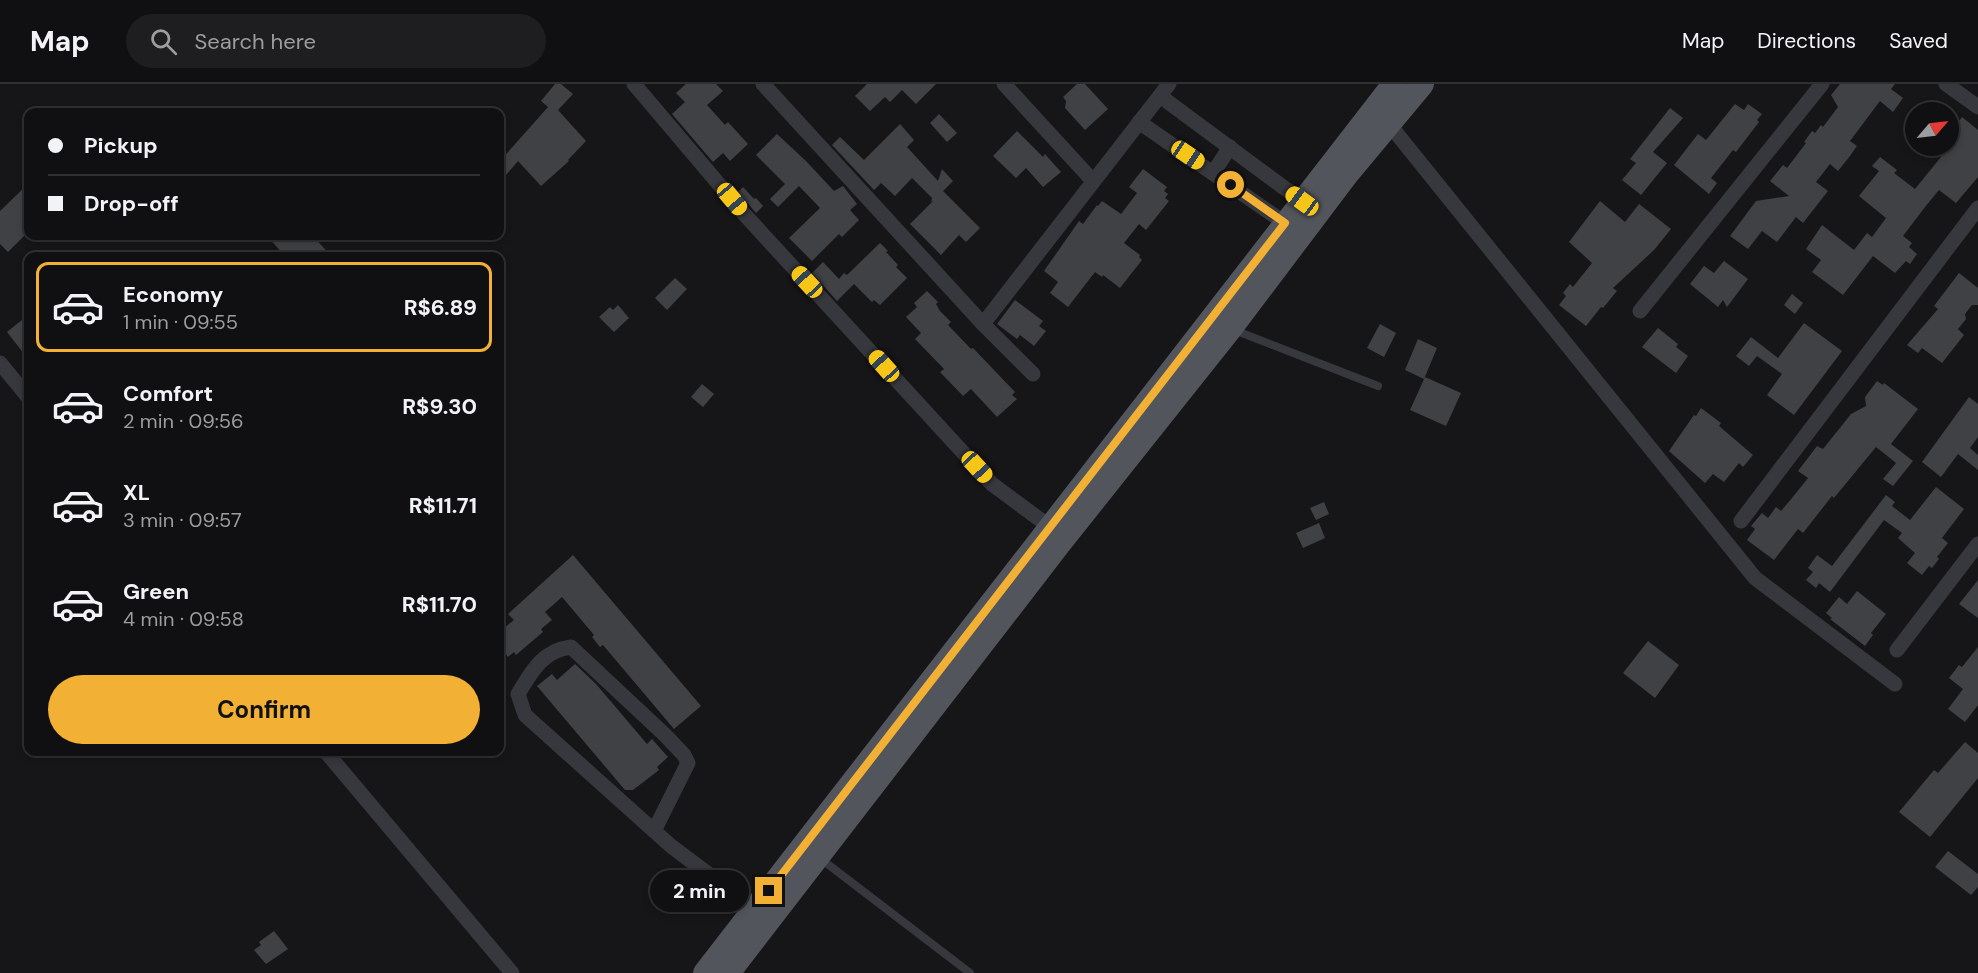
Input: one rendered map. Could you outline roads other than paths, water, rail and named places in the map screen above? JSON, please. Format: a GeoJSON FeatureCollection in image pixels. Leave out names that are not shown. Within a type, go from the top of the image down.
{"type":"FeatureCollection","features":[{"type":"Feature","properties":{"kind":"main road"},"geometry":{"type":"LineString","coordinates":[[705,973],[1394,84]]}},
{"type":"Feature","properties":{"kind":"main road"},"geometry":{"type":"LineString","coordinates":[[728,973],[1059,544],[1230,329],[1347,174],[1422,84]]}},
{"type":"Feature","properties":{"kind":"street"},"geometry":{"type":"LineString","coordinates":[[634,84],[746,215],[992,484],[1050,527]]}},
{"type":"Feature","properties":{"kind":"street"},"geometry":{"type":"LineString","coordinates":[[763,84],[983,324],[1033,374]]}},
{"type":"Feature","properties":{"kind":"street"},"geometry":{"type":"LineString","coordinates":[[1004,84],[1094,181]]}},
{"type":"Feature","properties":{"kind":"street"},"geometry":{"type":"LineString","coordinates":[[1640,311],[1822,84]]}},
{"type":"Feature","properties":{"kind":"street"},"geometry":{"type":"LineString","coordinates":[[1946,84],[1978,107]]}},
{"type":"Feature","properties":{"kind":"street"},"geometry":{"type":"LineString","coordinates":[[983,324],[1165,90],[1230,147],[1302,201]]}},
{"type":"Feature","properties":{"kind":"street"},"geometry":{"type":"LineString","coordinates":[[1139,122],[1285,223]]}},
{"type":"Feature","properties":{"kind":"street"},"geometry":{"type":"LineString","coordinates":[[1389,124],[1755,578],[1895,684]]}},
{"type":"Feature","properties":{"kind":"street"},"geometry":{"type":"LineString","coordinates":[[1213,173],[1230,147]]}},
{"type":"Feature","properties":{"kind":"street"},"geometry":{"type":"LineString","coordinates":[[1741,521],[1978,208]]}},
{"type":"Feature","properties":{"kind":"street"},"geometry":{"type":"LineString","coordinates":[[0,363],[24,393]]}},
{"type":"Feature","properties":{"kind":"street"},"geometry":{"type":"LineString","coordinates":[[1897,650],[1978,544]]}},
{"type":"Feature","properties":{"kind":"street"},"geometry":{"type":"LineString","coordinates":[[654,831],[688,763],[684,755],[572,647],[559,649],[537,664],[518,694],[525,715],[654,831],[671,846],[755,909]]}},
{"type":"Feature","properties":{"kind":"street"},"geometry":{"type":"LineString","coordinates":[[329,756],[512,973]]}},
{"type":"Feature","properties":{"kind":"lane"},"geometry":{"type":"LineString","coordinates":[[1230,329],[1378,386]]}},
{"type":"Feature","properties":{"kind":"lane"},"geometry":{"type":"LineString","coordinates":[[819,856],[970,973]]}}]}
